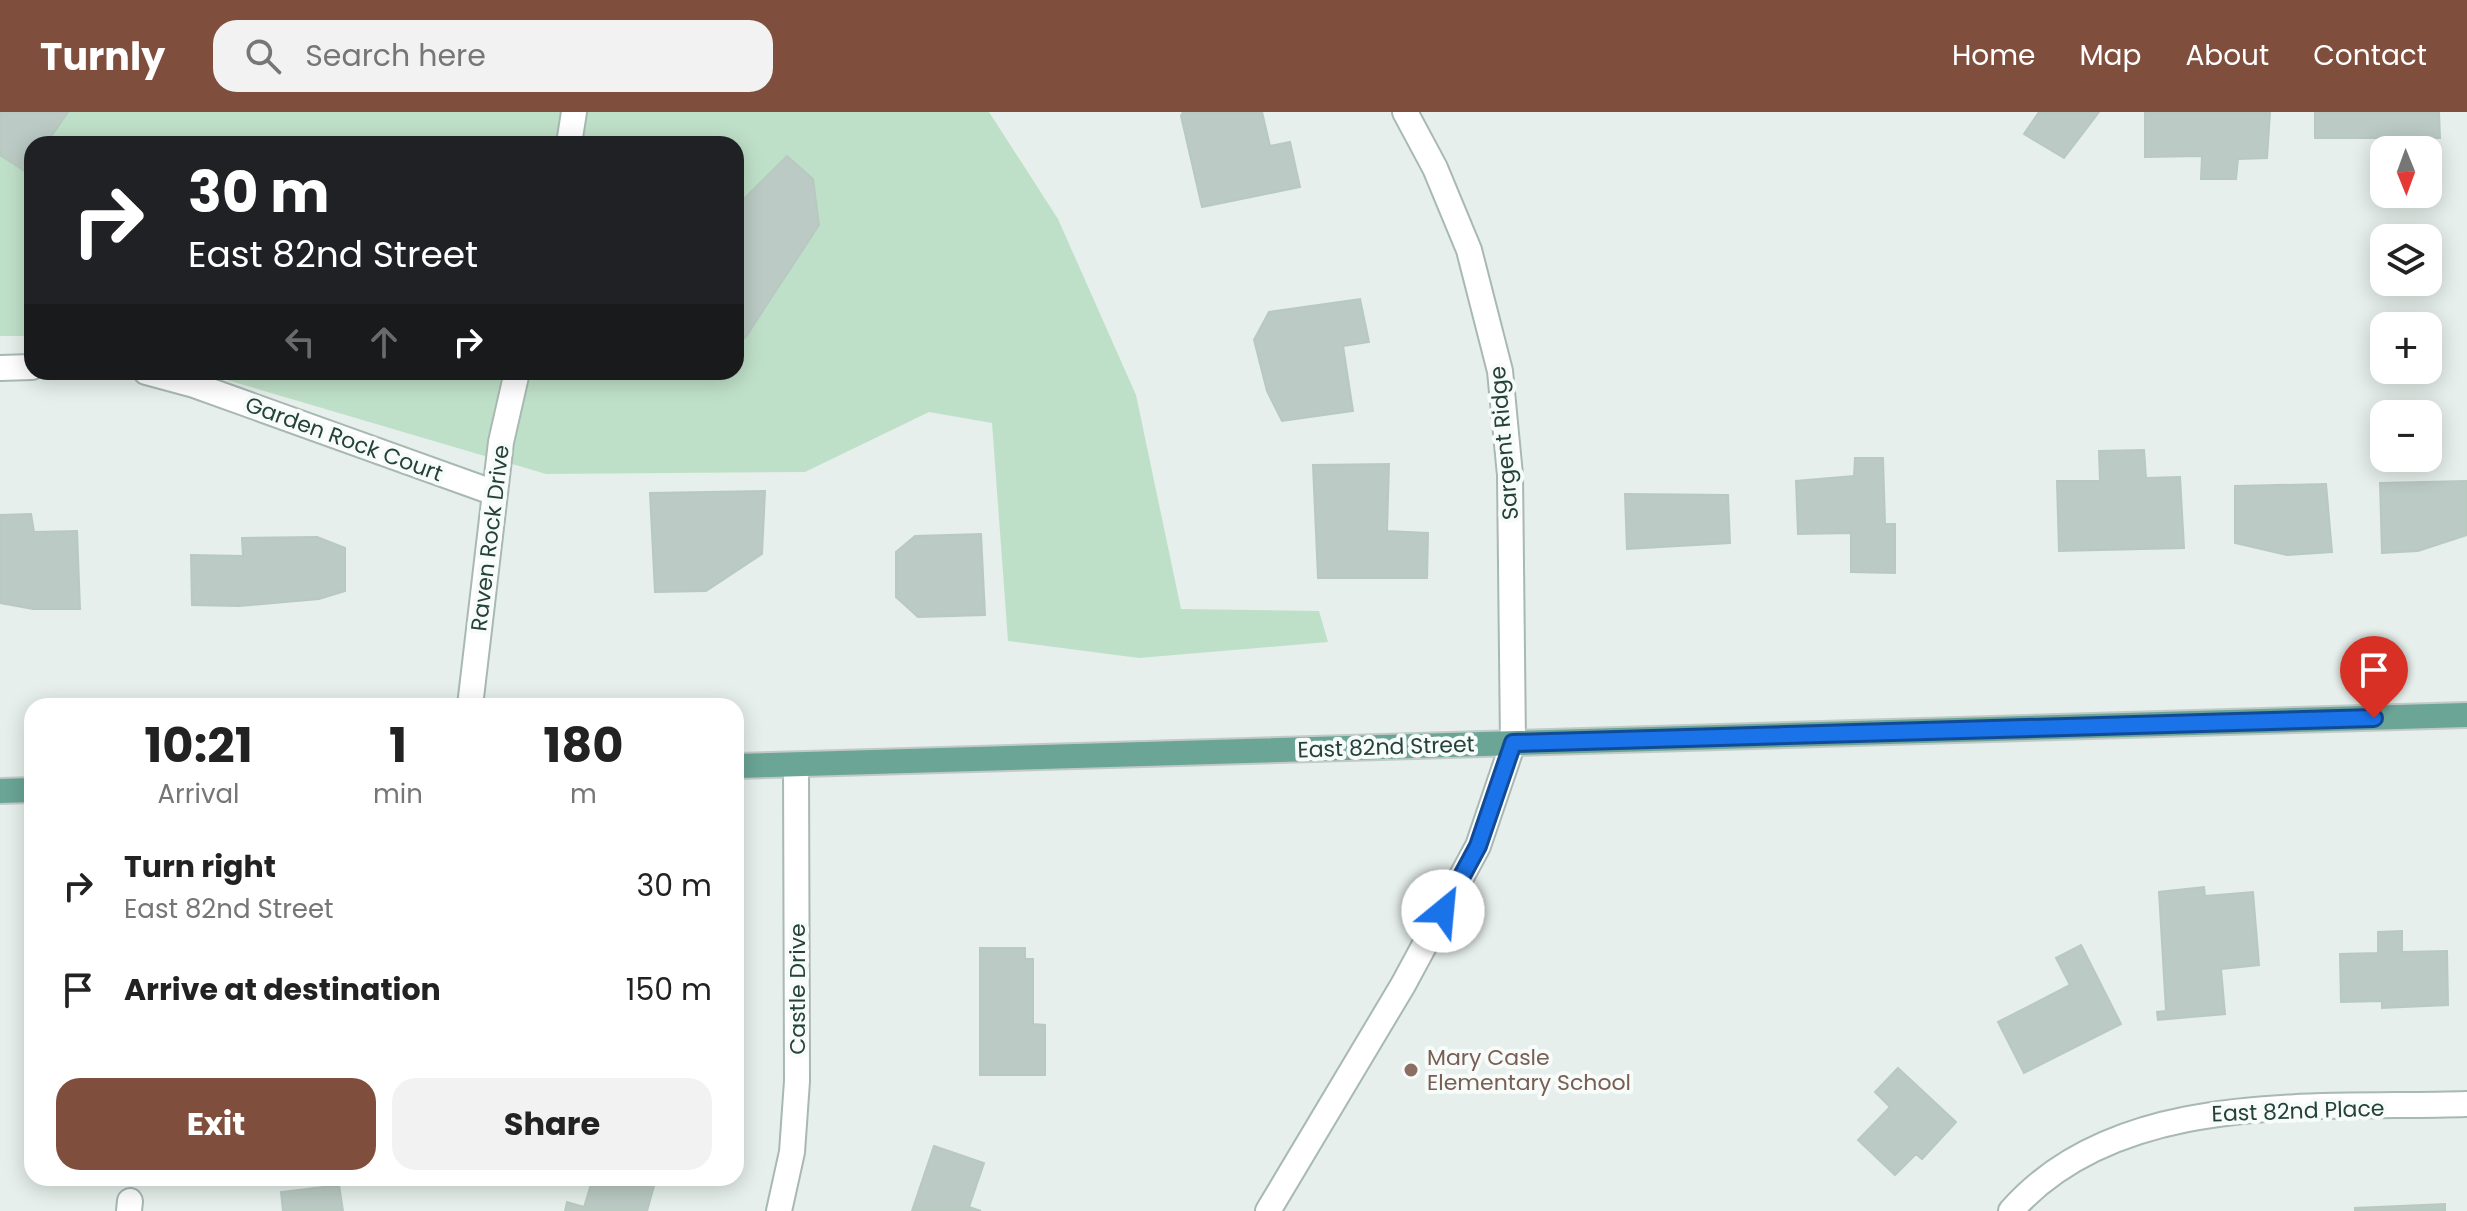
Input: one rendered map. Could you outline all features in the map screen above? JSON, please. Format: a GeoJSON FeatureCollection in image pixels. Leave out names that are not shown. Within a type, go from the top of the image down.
{"type":"FeatureCollection","features":[{"type":"Feature","properties":{"kind":"main road","name":"East 82nd Street"},"geometry":{"type":"LineString","coordinates":[[744,766],[2467,715]]}},
{"type":"Feature","properties":{"kind":"main road"},"geometry":{"type":"LineString","coordinates":[[0,791],[24,790]]}},
{"type":"Feature","properties":{"kind":"street"},"geometry":{"type":"LineString","coordinates":[[570,136],[574,112]]}},
{"type":"Feature","properties":{"kind":"street","name":"Sargent Ridge"},"geometry":{"type":"LineString","coordinates":[[1405,112],[1435,168],[1469,250],[1500,371],[1510,475],[1513,743]]}},
{"type":"Feature","properties":{"kind":"street"},"geometry":{"type":"LineString","coordinates":[[0,368],[24,367]]}},
{"type":"Feature","properties":{"kind":"street","name":"Garden Rock Court"},"geometry":{"type":"LineString","coordinates":[[176,380],[495,493]]}},
{"type":"Feature","properties":{"kind":"street","name":"Raven Rock Drive"},"geometry":{"type":"LineString","coordinates":[[471,698],[501,442],[515,380]]}},
{"type":"Feature","properties":{"kind":"street"},"geometry":{"type":"LineString","coordinates":[[1268,1211],[1374,1035],[1472,856],[1513,743]]}},
{"type":"Feature","properties":{"kind":"street","name":"Castle Drive"},"geometry":{"type":"LineString","coordinates":[[779,1211],[792,1152],[797,1093],[796,765]]}},
{"type":"Feature","properties":{"kind":"street","name":"East 82nd Place"},"geometry":{"type":"LineString","coordinates":[[2011,1211],[2057,1172],[2103,1146],[2135,1132],[2186,1118],[2239,1111],[2467,1104]]}},
{"type":"Feature","properties":{"kind":"green space"},"geometry":{"type":"Polygon","coordinates":[[[0,112],[989,112],[1058,219],[1136,395],[1181,609],[1319,611],[1328,642],[1139,658],[1008,641],[992,423],[929,412],[805,472],[546,474],[227,380],[744,380],[744,136],[24,136],[24,336],[0,336],[0,112]]]}},
{"type":"Feature","properties":{"kind":"building"},"geometry":{"type":"Polygon","coordinates":[[[0,112],[68,112],[52,136],[24,136],[24,171],[0,155],[0,112]]]}},
{"type":"Feature","properties":{"kind":"building"},"geometry":{"type":"Polygon","coordinates":[[[1183,112],[1262,112],[1270,146],[1290,142],[1300,187],[1202,207],[1181,116],[1183,112]]]}},
{"type":"Feature","properties":{"kind":"building"},"geometry":{"type":"Polygon","coordinates":[[[2039,112],[2099,112],[2064,158],[2024,134],[2039,112]]]}},
{"type":"Feature","properties":{"kind":"building"},"geometry":{"type":"Polygon","coordinates":[[[2145,112],[2270,112],[2267,158],[2238,159],[2236,179],[2201,179],[2202,156],[2145,157],[2145,112]]]}},
{"type":"Feature","properties":{"kind":"building"},"geometry":{"type":"Polygon","coordinates":[[[2315,112],[2439,112],[2440,136],[2315,138],[2315,112]]]}},
{"type":"Feature","properties":{"kind":"building"},"geometry":{"type":"Polygon","coordinates":[[[787,156],[813,179],[819,225],[744,338],[744,199],[787,156]]]}},
{"type":"Feature","properties":{"kind":"building"},"geometry":{"type":"Polygon","coordinates":[[[1360,299],[1369,342],[1343,346],[1353,411],[1282,421],[1267,391],[1254,340],[1269,312],[1360,299]]]}},
{"type":"Feature","properties":{"kind":"building"},"geometry":{"type":"Polygon","coordinates":[[[2144,450],[2146,478],[2180,477],[2184,548],[2059,551],[2057,481],[2100,481],[2099,451],[2144,450]]]}},
{"type":"Feature","properties":{"kind":"building"},"geometry":{"type":"Polygon","coordinates":[[[1855,458],[1883,458],[1885,524],[1895,524],[1895,573],[1851,572],[1851,533],[1798,534],[1796,481],[1854,476],[1855,458]]]}},
{"type":"Feature","properties":{"kind":"building"},"geometry":{"type":"Polygon","coordinates":[[[1389,464],[1387,531],[1428,533],[1427,578],[1318,578],[1313,465],[1389,464]]]}},
{"type":"Feature","properties":{"kind":"building"},"geometry":{"type":"Polygon","coordinates":[[[2467,481],[2467,535],[2418,551],[2382,553],[2380,483],[2467,481]]]}},
{"type":"Feature","properties":{"kind":"building"},"geometry":{"type":"Polygon","coordinates":[[[2326,484],[2332,552],[2287,555],[2235,543],[2235,486],[2326,484]]]}},
{"type":"Feature","properties":{"kind":"building"},"geometry":{"type":"Polygon","coordinates":[[[765,491],[762,554],[706,591],[655,592],[650,493],[765,491]]]}},
{"type":"Feature","properties":{"kind":"building"},"geometry":{"type":"Polygon","coordinates":[[[1625,494],[1728,495],[1730,543],[1627,549],[1625,494]]]}},
{"type":"Feature","properties":{"kind":"building"},"geometry":{"type":"Polygon","coordinates":[[[31,514],[34,532],[77,531],[80,609],[33,609],[0,603],[0,515],[31,514]]]}},
{"type":"Feature","properties":{"kind":"building"},"geometry":{"type":"Polygon","coordinates":[[[981,534],[985,615],[918,617],[896,597],[896,552],[915,536],[981,534]]]}},
{"type":"Feature","properties":{"kind":"building"},"geometry":{"type":"Polygon","coordinates":[[[317,537],[345,548],[345,591],[319,599],[239,606],[192,605],[191,555],[243,556],[242,538],[317,537]]]}},
{"type":"Feature","properties":{"kind":"building"},"geometry":{"type":"Polygon","coordinates":[[[2204,887],[2205,896],[2253,892],[2259,965],[2221,969],[2225,1014],[2158,1020],[2157,1012],[2166,1011],[2159,892],[2204,887]]]}},
{"type":"Feature","properties":{"kind":"building"},"geometry":{"type":"Polygon","coordinates":[[[2402,931],[2402,952],[2447,951],[2448,1005],[2382,1008],[2382,1001],[2341,1002],[2340,954],[2378,953],[2378,932],[2402,931]]]}},
{"type":"Feature","properties":{"kind":"building"},"geometry":{"type":"Polygon","coordinates":[[[2081,945],[2121,1024],[2024,1073],[1998,1022],[2070,985],[2056,958],[2081,945]]]}},
{"type":"Feature","properties":{"kind":"building"},"geometry":{"type":"Polygon","coordinates":[[[980,948],[1025,948],[1025,959],[1033,959],[1033,1024],[1045,1025],[1045,1075],[980,1075],[980,948]]]}},
{"type":"Feature","properties":{"kind":"building"},"geometry":{"type":"Polygon","coordinates":[[[1898,1068],[1956,1122],[1922,1159],[1916,1154],[1895,1175],[1858,1140],[1890,1107],[1875,1092],[1898,1068]]]}},
{"type":"Feature","properties":{"kind":"building"},"geometry":{"type":"Polygon","coordinates":[[[934,1146],[984,1163],[969,1207],[981,1211],[912,1211],[934,1146]]]}},
{"type":"Feature","properties":{"kind":"building"},"geometry":{"type":"Polygon","coordinates":[[[339,1186],[343,1211],[283,1211],[281,1192],[339,1186]]]}},
{"type":"Feature","properties":{"kind":"building"},"geometry":{"type":"Polygon","coordinates":[[[591,1186],[654,1186],[647,1211],[565,1211],[567,1202],[584,1207],[591,1186]]]}},
{"type":"Feature","properties":{"kind":"building"},"geometry":{"type":"Polygon","coordinates":[[[2445,1204],[2445,1211],[2355,1211],[2355,1208],[2445,1204]]]}},
{"type":"Feature","properties":{"kind":"place","name":"Mary Casle Elementary School"},"geometry":{"type":"Point","coordinates":[1411,1070]}},
{"type":"Feature","properties":{"kind":"route"},"geometry":{"type":"LineString","coordinates":[[1443,911],[1478,846],[1513,743],[2374,718]]}}]}
